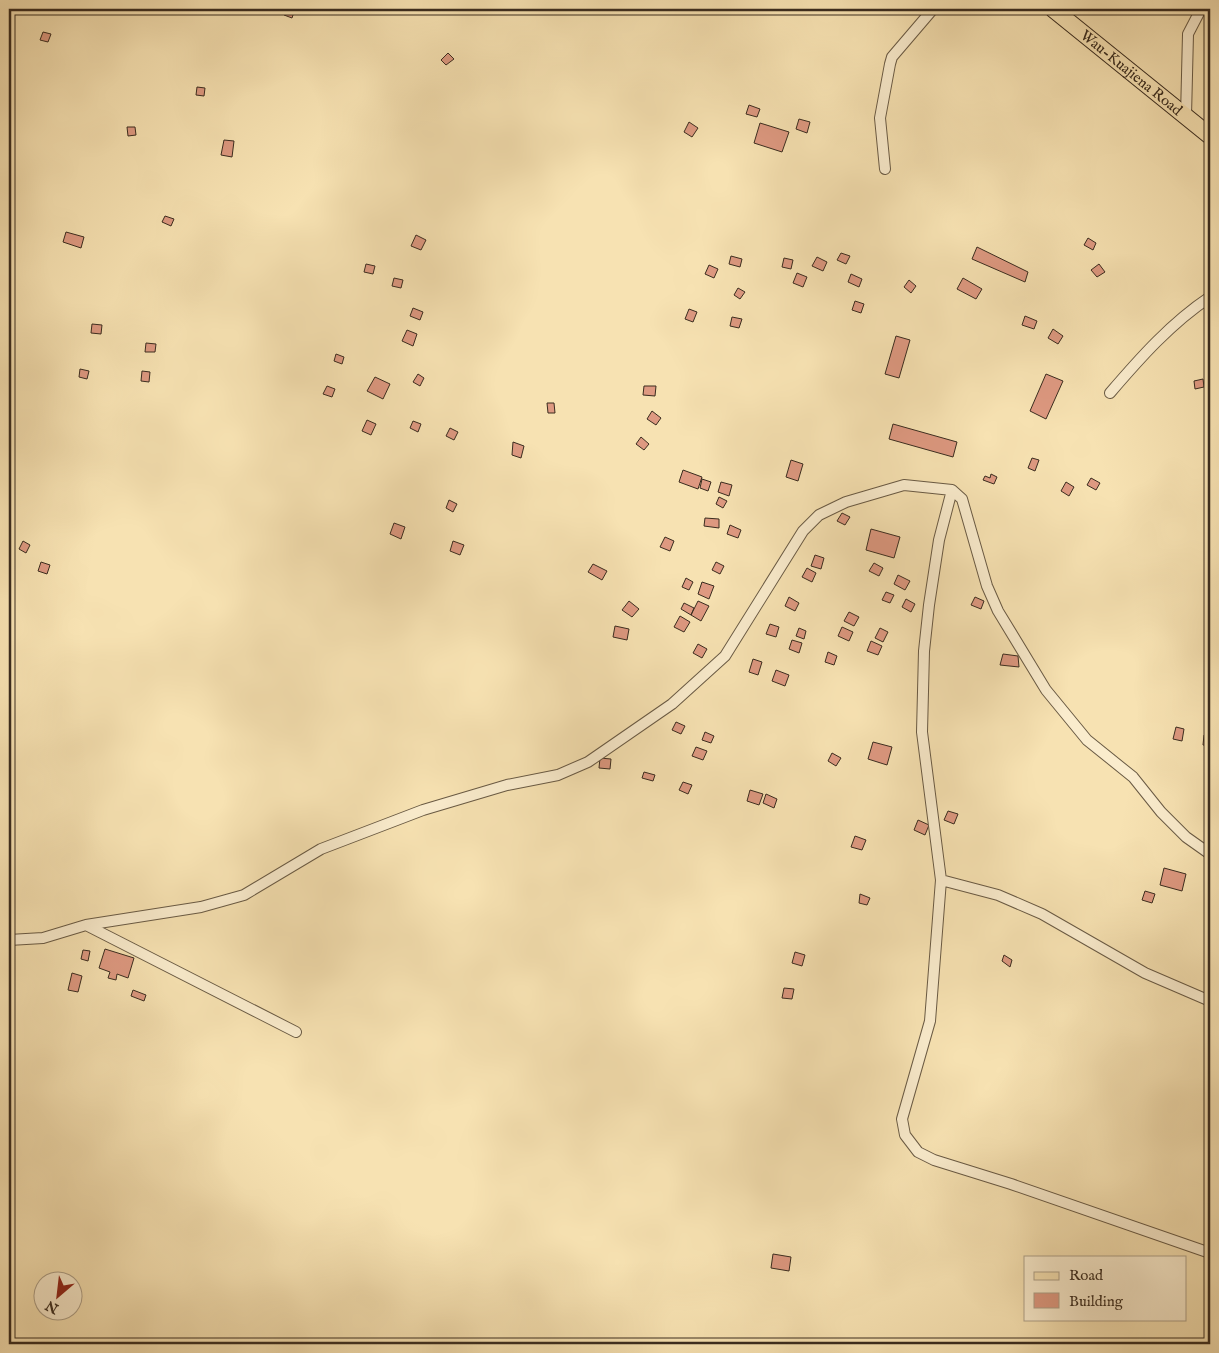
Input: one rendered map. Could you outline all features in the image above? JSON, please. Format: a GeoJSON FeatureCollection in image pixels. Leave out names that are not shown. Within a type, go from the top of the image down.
{"type":"FeatureCollection","features":[{"type":"Feature","properties":{"kind":"main road","name":"Wau-Kuajiena Road"},"geometry":{"type":"LineString","coordinates":[[1053,9],[1210,136]]}},
{"type":"Feature","properties":{"kind":"street"},"geometry":{"type":"LineString","coordinates":[[885,169],[880,118],[892,57],[933,9]]}},
{"type":"Feature","properties":{"kind":"street"},"geometry":{"type":"LineString","coordinates":[[1186,116],[1188,34],[1202,9]]}},
{"type":"Feature","properties":{"kind":"street"},"geometry":{"type":"LineString","coordinates":[[1110,393],[1159,338],[1186,314],[1210,297]]}},
{"type":"Feature","properties":{"kind":"street"},"geometry":{"type":"LineString","coordinates":[[9,940],[43,938],[86,925],[201,907],[244,895],[321,849],[423,810],[507,785],[558,775],[588,762],[672,704],[725,656],[803,530],[819,515],[846,502],[904,485],[952,490],[962,500],[987,586],[998,611],[1046,690],[1087,740],[1134,778],[1174,825],[1210,854]]}},
{"type":"Feature","properties":{"kind":"street"},"geometry":{"type":"LineString","coordinates":[[952,490],[939,540],[924,651],[922,732],[941,880],[930,1021],[902,1119],[905,1136],[918,1152],[934,1160],[1011,1184],[1210,1253]]}},
{"type":"Feature","properties":{"kind":"street"},"geometry":{"type":"LineString","coordinates":[[941,880],[998,895],[1042,914],[1145,973],[1210,1001]]}},
{"type":"Feature","properties":{"kind":"street"},"geometry":{"type":"LineString","coordinates":[[86,925],[296,1032]]}},
{"type":"Feature","properties":{"kind":"building"},"geometry":{"type":"Polygon","coordinates":[[[287,9],[295,9],[292,18],[284,15],[287,9]]]}},
{"type":"Feature","properties":{"kind":"building"},"geometry":{"type":"Polygon","coordinates":[[[43,32],[51,34],[48,42],[40,40],[43,32]]]}},
{"type":"Feature","properties":{"kind":"building"},"geometry":{"type":"Polygon","coordinates":[[[448,53],[454,59],[446,65],[441,60],[448,53]]]}},
{"type":"Feature","properties":{"kind":"building"},"geometry":{"type":"Polygon","coordinates":[[[197,87],[205,88],[204,96],[196,95],[197,87]]]}},
{"type":"Feature","properties":{"kind":"building"},"geometry":{"type":"Polygon","coordinates":[[[749,105],[760,109],[757,117],[746,114],[749,105]]]}},
{"type":"Feature","properties":{"kind":"building"},"geometry":{"type":"Polygon","coordinates":[[[799,119],[810,122],[807,133],[796,129],[799,119]]]}},
{"type":"Feature","properties":{"kind":"building"},"geometry":{"type":"Polygon","coordinates":[[[689,122],[698,128],[692,137],[684,132],[689,122]]]}},
{"type":"Feature","properties":{"kind":"building"},"geometry":{"type":"Polygon","coordinates":[[[760,123],[789,132],[782,152],[754,143],[760,123]]]}},
{"type":"Feature","properties":{"kind":"building"},"geometry":{"type":"Polygon","coordinates":[[[127,127],[135,127],[136,135],[128,136],[127,127]]]}},
{"type":"Feature","properties":{"kind":"building"},"geometry":{"type":"Polygon","coordinates":[[[224,140],[234,141],[232,157],[221,155],[224,140]]]}},
{"type":"Feature","properties":{"kind":"building"},"geometry":{"type":"Polygon","coordinates":[[[165,216],[174,219],[171,226],[162,222],[165,216]]]}},
{"type":"Feature","properties":{"kind":"building"},"geometry":{"type":"Polygon","coordinates":[[[66,232],[84,237],[81,248],[63,242],[66,232]]]}},
{"type":"Feature","properties":{"kind":"building"},"geometry":{"type":"Polygon","coordinates":[[[416,235],[426,240],[421,250],[411,246],[416,235]]]}},
{"type":"Feature","properties":{"kind":"building"},"geometry":{"type":"Polygon","coordinates":[[[1088,238],[1096,243],[1093,250],[1084,245],[1088,238]]]}},
{"type":"Feature","properties":{"kind":"building"},"geometry":{"type":"Polygon","coordinates":[[[977,247],[1028,272],[1025,282],[972,259],[977,247]]]}},
{"type":"Feature","properties":{"kind":"building"},"geometry":{"type":"Polygon","coordinates":[[[841,253],[850,256],[846,264],[837,260],[841,253]]]}},
{"type":"Feature","properties":{"kind":"building"},"geometry":{"type":"Polygon","coordinates":[[[731,256],[742,259],[740,267],[729,264],[731,256]]]}},
{"type":"Feature","properties":{"kind":"building"},"geometry":{"type":"Polygon","coordinates":[[[817,257],[827,262],[823,271],[812,266],[817,257]]]}},
{"type":"Feature","properties":{"kind":"building"},"geometry":{"type":"Polygon","coordinates":[[[784,258],[793,260],[791,269],[782,267],[784,258]]]}},
{"type":"Feature","properties":{"kind":"building"},"geometry":{"type":"Polygon","coordinates":[[[366,264],[375,266],[373,274],[364,272],[366,264]]]}},
{"type":"Feature","properties":{"kind":"building"},"geometry":{"type":"Polygon","coordinates":[[[1099,264],[1105,272],[1097,277],[1091,270],[1099,264]]]}},
{"type":"Feature","properties":{"kind":"building"},"geometry":{"type":"Polygon","coordinates":[[[709,265],[718,269],[714,278],[705,274],[709,265]]]}},
{"type":"Feature","properties":{"kind":"building"},"geometry":{"type":"Polygon","coordinates":[[[797,273],[807,277],[803,287],[793,283],[797,273]]]}},
{"type":"Feature","properties":{"kind":"building"},"geometry":{"type":"Polygon","coordinates":[[[851,274],[862,279],[859,287],[848,282],[851,274]]]}},
{"type":"Feature","properties":{"kind":"building"},"geometry":{"type":"Polygon","coordinates":[[[394,278],[403,280],[401,288],[392,286],[394,278]]]}},
{"type":"Feature","properties":{"kind":"building"},"geometry":{"type":"Polygon","coordinates":[[[963,278],[982,289],[976,299],[957,289],[963,278]]]}},
{"type":"Feature","properties":{"kind":"building"},"geometry":{"type":"Polygon","coordinates":[[[909,280],[916,286],[911,293],[904,287],[909,280]]]}},
{"type":"Feature","properties":{"kind":"building"},"geometry":{"type":"Polygon","coordinates":[[[738,288],[745,292],[740,299],[734,295],[738,288]]]}},
{"type":"Feature","properties":{"kind":"building"},"geometry":{"type":"Polygon","coordinates":[[[855,301],[864,304],[861,313],[852,310],[855,301]]]}},
{"type":"Feature","properties":{"kind":"building"},"geometry":{"type":"Polygon","coordinates":[[[413,308],[423,312],[420,320],[410,316],[413,308]]]}},
{"type":"Feature","properties":{"kind":"building"},"geometry":{"type":"Polygon","coordinates":[[[689,309],[697,312],[693,322],[685,319],[689,309]]]}},
{"type":"Feature","properties":{"kind":"building"},"geometry":{"type":"Polygon","coordinates":[[[1025,316],[1037,321],[1034,329],[1022,325],[1025,316]]]}},
{"type":"Feature","properties":{"kind":"building"},"geometry":{"type":"Polygon","coordinates":[[[732,317],[742,319],[739,328],[730,326],[732,317]]]}},
{"type":"Feature","properties":{"kind":"building"},"geometry":{"type":"Polygon","coordinates":[[[92,324],[102,325],[101,334],[91,333],[92,324]]]}},
{"type":"Feature","properties":{"kind":"building"},"geometry":{"type":"Polygon","coordinates":[[[1053,329],[1063,336],[1058,344],[1048,338],[1053,329]]]}},
{"type":"Feature","properties":{"kind":"building"},"geometry":{"type":"Polygon","coordinates":[[[407,330],[417,334],[413,346],[402,341],[407,330]]]}},
{"type":"Feature","properties":{"kind":"building"},"geometry":{"type":"Polygon","coordinates":[[[896,336],[910,340],[899,378],[885,374],[896,336]]]}},
{"type":"Feature","properties":{"kind":"building"},"geometry":{"type":"Polygon","coordinates":[[[146,343],[156,344],[155,352],[145,352],[146,343]]]}},
{"type":"Feature","properties":{"kind":"building"},"geometry":{"type":"Polygon","coordinates":[[[336,354],[344,357],[342,364],[334,361],[336,354]]]}},
{"type":"Feature","properties":{"kind":"building"},"geometry":{"type":"Polygon","coordinates":[[[80,369],[89,371],[87,379],[79,377],[80,369]]]}},
{"type":"Feature","properties":{"kind":"building"},"geometry":{"type":"Polygon","coordinates":[[[142,371],[150,372],[149,382],[141,381],[142,371]]]}},
{"type":"Feature","properties":{"kind":"building"},"geometry":{"type":"Polygon","coordinates":[[[418,374],[424,378],[420,386],[413,382],[418,374]]]}},
{"type":"Feature","properties":{"kind":"building"},"geometry":{"type":"Polygon","coordinates":[[[1046,374],[1063,381],[1046,419],[1030,411],[1046,374]]]}},
{"type":"Feature","properties":{"kind":"building"},"geometry":{"type":"Polygon","coordinates":[[[375,377],[390,384],[383,399],[367,391],[375,377]]]}},
{"type":"Feature","properties":{"kind":"building"},"geometry":{"type":"Polygon","coordinates":[[[1203,379],[1204,387],[1195,389],[1194,381],[1203,379]]]}},
{"type":"Feature","properties":{"kind":"building"},"geometry":{"type":"Polygon","coordinates":[[[327,386],[335,389],[332,397],[323,394],[327,386]]]}},
{"type":"Feature","properties":{"kind":"building"},"geometry":{"type":"Polygon","coordinates":[[[644,386],[656,386],[655,396],[643,395],[644,386]]]}},
{"type":"Feature","properties":{"kind":"building"},"geometry":{"type":"Polygon","coordinates":[[[547,403],[554,403],[555,413],[548,413],[547,403]]]}},
{"type":"Feature","properties":{"kind":"building"},"geometry":{"type":"Polygon","coordinates":[[[652,411],[661,418],[656,425],[647,419],[652,411]]]}},
{"type":"Feature","properties":{"kind":"building"},"geometry":{"type":"Polygon","coordinates":[[[367,420],[376,424],[371,435],[362,431],[367,420]]]}},
{"type":"Feature","properties":{"kind":"building"},"geometry":{"type":"Polygon","coordinates":[[[413,421],[421,424],[418,432],[410,428],[413,421]]]}},
{"type":"Feature","properties":{"kind":"building"},"geometry":{"type":"Polygon","coordinates":[[[893,424],[957,442],[953,457],[889,439],[893,424]]]}},
{"type":"Feature","properties":{"kind":"building"},"geometry":{"type":"Polygon","coordinates":[[[450,428],[458,432],[454,440],[446,436],[450,428]]]}},
{"type":"Feature","properties":{"kind":"building"},"geometry":{"type":"Polygon","coordinates":[[[641,437],[649,444],[644,450],[636,444],[641,437]]]}},
{"type":"Feature","properties":{"kind":"building"},"geometry":{"type":"Polygon","coordinates":[[[513,442],[524,446],[521,458],[512,455],[513,442]]]}},
{"type":"Feature","properties":{"kind":"building"},"geometry":{"type":"Polygon","coordinates":[[[1032,458],[1039,460],[1035,471],[1028,468],[1032,458]]]}},
{"type":"Feature","properties":{"kind":"building"},"geometry":{"type":"Polygon","coordinates":[[[791,460],[803,464],[798,481],[786,477],[791,460]]]}},
{"type":"Feature","properties":{"kind":"building"},"geometry":{"type":"Polygon","coordinates":[[[683,470],[702,477],[698,489],[679,482],[683,470]]]}},
{"type":"Feature","properties":{"kind":"building"},"geometry":{"type":"Polygon","coordinates":[[[991,474],[997,477],[994,484],[983,480],[985,476],[990,478],[991,474]]]}},
{"type":"Feature","properties":{"kind":"building"},"geometry":{"type":"Polygon","coordinates":[[[1091,478],[1100,483],[1096,490],[1087,485],[1091,478]]]}},
{"type":"Feature","properties":{"kind":"building"},"geometry":{"type":"Polygon","coordinates":[[[702,479],[711,482],[708,491],[700,488],[702,479]]]}},
{"type":"Feature","properties":{"kind":"building"},"geometry":{"type":"Polygon","coordinates":[[[721,482],[732,485],[729,496],[718,492],[721,482]]]}},
{"type":"Feature","properties":{"kind":"building"},"geometry":{"type":"Polygon","coordinates":[[[1066,482],[1074,487],[1069,496],[1061,491],[1066,482]]]}},
{"type":"Feature","properties":{"kind":"building"},"geometry":{"type":"Polygon","coordinates":[[[719,497],[727,501],[723,508],[716,504],[719,497]]]}},
{"type":"Feature","properties":{"kind":"building"},"geometry":{"type":"Polygon","coordinates":[[[449,500],[457,504],[453,512],[446,508],[449,500]]]}},
{"type":"Feature","properties":{"kind":"building"},"geometry":{"type":"Polygon","coordinates":[[[842,513],[850,517],[845,525],[837,521],[842,513]]]}},
{"type":"Feature","properties":{"kind":"building"},"geometry":{"type":"Polygon","coordinates":[[[705,518],[719,519],[719,528],[704,526],[705,518]]]}},
{"type":"Feature","properties":{"kind":"building"},"geometry":{"type":"Polygon","coordinates":[[[394,523],[405,527],[401,539],[390,534],[394,523]]]}},
{"type":"Feature","properties":{"kind":"building"},"geometry":{"type":"Polygon","coordinates":[[[730,525],[741,530],[738,538],[727,534],[730,525]]]}},
{"type":"Feature","properties":{"kind":"building"},"geometry":{"type":"Polygon","coordinates":[[[871,529],[900,537],[894,558],[866,550],[871,529]]]}},
{"type":"Feature","properties":{"kind":"building"},"geometry":{"type":"Polygon","coordinates":[[[665,537],[674,541],[670,551],[660,547],[665,537]]]}},
{"type":"Feature","properties":{"kind":"building"},"geometry":{"type":"Polygon","coordinates":[[[23,541],[30,545],[26,553],[19,549],[23,541]]]}},
{"type":"Feature","properties":{"kind":"building"},"geometry":{"type":"Polygon","coordinates":[[[453,541],[464,545],[460,555],[450,551],[453,541]]]}},
{"type":"Feature","properties":{"kind":"building"},"geometry":{"type":"Polygon","coordinates":[[[815,555],[824,558],[821,569],[811,566],[815,555]]]}},
{"type":"Feature","properties":{"kind":"building"},"geometry":{"type":"Polygon","coordinates":[[[41,562],[50,565],[47,574],[38,571],[41,562]]]}},
{"type":"Feature","properties":{"kind":"building"},"geometry":{"type":"Polygon","coordinates":[[[716,562],[724,566],[720,574],[712,570],[716,562]]]}},
{"type":"Feature","properties":{"kind":"building"},"geometry":{"type":"Polygon","coordinates":[[[874,563],[883,568],[879,576],[869,571],[874,563]]]}},
{"type":"Feature","properties":{"kind":"building"},"geometry":{"type":"Polygon","coordinates":[[[593,564],[607,571],[602,580],[588,572],[593,564]]]}},
{"type":"Feature","properties":{"kind":"building"},"geometry":{"type":"Polygon","coordinates":[[[807,568],[816,573],[812,582],[802,577],[807,568]]]}},
{"type":"Feature","properties":{"kind":"building"},"geometry":{"type":"Polygon","coordinates":[[[898,575],[910,581],[905,590],[894,584],[898,575]]]}},
{"type":"Feature","properties":{"kind":"building"},"geometry":{"type":"Polygon","coordinates":[[[686,578],[693,582],[689,590],[682,587],[686,578]]]}},
{"type":"Feature","properties":{"kind":"building"},"geometry":{"type":"Polygon","coordinates":[[[702,582],[714,586],[709,599],[698,594],[702,582]]]}},
{"type":"Feature","properties":{"kind":"building"},"geometry":{"type":"Polygon","coordinates":[[[886,592],[894,595],[890,603],[882,600],[886,592]]]}},
{"type":"Feature","properties":{"kind":"building"},"geometry":{"type":"Polygon","coordinates":[[[789,597],[799,603],[795,611],[785,606],[789,597]]]}},
{"type":"Feature","properties":{"kind":"building"},"geometry":{"type":"Polygon","coordinates":[[[975,597],[984,601],[981,609],[971,605],[975,597]]]}},
{"type":"Feature","properties":{"kind":"building"},"geometry":{"type":"Polygon","coordinates":[[[906,599],[915,604],[911,612],[902,607],[906,599]]]}},
{"type":"Feature","properties":{"kind":"building"},"geometry":{"type":"Polygon","coordinates":[[[629,601],[639,609],[632,617],[622,610],[629,601]]]}},
{"type":"Feature","properties":{"kind":"building"},"geometry":{"type":"Polygon","coordinates":[[[698,601],[709,606],[701,621],[691,615],[698,601]]]}},
{"type":"Feature","properties":{"kind":"building"},"geometry":{"type":"Polygon","coordinates":[[[684,603],[694,608],[691,615],[681,609],[684,603]]]}},
{"type":"Feature","properties":{"kind":"building"},"geometry":{"type":"Polygon","coordinates":[[[849,612],[859,617],[854,626],[844,621],[849,612]]]}},
{"type":"Feature","properties":{"kind":"building"},"geometry":{"type":"Polygon","coordinates":[[[680,616],[690,622],[684,632],[674,627],[680,616]]]}},
{"type":"Feature","properties":{"kind":"building"},"geometry":{"type":"Polygon","coordinates":[[[770,624],[779,627],[776,637],[766,634],[770,624]]]}},
{"type":"Feature","properties":{"kind":"building"},"geometry":{"type":"Polygon","coordinates":[[[615,626],[629,629],[627,640],[613,637],[615,626]]]}},
{"type":"Feature","properties":{"kind":"building"},"geometry":{"type":"Polygon","coordinates":[[[842,627],[853,632],[849,641],[838,636],[842,627]]]}},
{"type":"Feature","properties":{"kind":"building"},"geometry":{"type":"Polygon","coordinates":[[[799,628],[806,631],[804,639],[796,636],[799,628]]]}},
{"type":"Feature","properties":{"kind":"building"},"geometry":{"type":"Polygon","coordinates":[[[880,628],[888,632],[883,642],[875,638],[880,628]]]}},
{"type":"Feature","properties":{"kind":"building"},"geometry":{"type":"Polygon","coordinates":[[[792,640],[802,643],[799,653],[789,649],[792,640]]]}},
{"type":"Feature","properties":{"kind":"building"},"geometry":{"type":"Polygon","coordinates":[[[871,641],[882,646],[878,655],[867,651],[871,641]]]}},
{"type":"Feature","properties":{"kind":"building"},"geometry":{"type":"Polygon","coordinates":[[[698,644],[707,649],[702,658],[693,653],[698,644]]]}},
{"type":"Feature","properties":{"kind":"building"},"geometry":{"type":"Polygon","coordinates":[[[828,652],[837,656],[834,665],[825,662],[828,652]]]}},
{"type":"Feature","properties":{"kind":"building"},"geometry":{"type":"Polygon","coordinates":[[[1003,654],[1018,656],[1019,667],[1000,665],[1003,654]]]}},
{"type":"Feature","properties":{"kind":"building"},"geometry":{"type":"Polygon","coordinates":[[[753,659],[762,662],[758,675],[749,672],[753,659]]]}},
{"type":"Feature","properties":{"kind":"building"},"geometry":{"type":"Polygon","coordinates":[[[776,670],[789,675],[785,686],[772,681],[776,670]]]}},
{"type":"Feature","properties":{"kind":"building"},"geometry":{"type":"Polygon","coordinates":[[[676,722],[685,726],[681,734],[672,730],[676,722]]]}},
{"type":"Feature","properties":{"kind":"building"},"geometry":{"type":"Polygon","coordinates":[[[1176,727],[1184,729],[1182,741],[1173,739],[1176,727]]]}},
{"type":"Feature","properties":{"kind":"building"},"geometry":{"type":"Polygon","coordinates":[[[705,732],[714,736],[711,743],[702,740],[705,732]]]}},
{"type":"Feature","properties":{"kind":"building"},"geometry":{"type":"Polygon","coordinates":[[[1204,735],[1210,736],[1210,746],[1203,745],[1204,735]]]}},
{"type":"Feature","properties":{"kind":"building"},"geometry":{"type":"Polygon","coordinates":[[[873,742],[892,747],[887,765],[868,759],[873,742]]]}},
{"type":"Feature","properties":{"kind":"building"},"geometry":{"type":"Polygon","coordinates":[[[696,747],[707,751],[703,760],[692,756],[696,747]]]}},
{"type":"Feature","properties":{"kind":"building"},"geometry":{"type":"Polygon","coordinates":[[[832,753],[841,758],[836,766],[828,761],[832,753]]]}},
{"type":"Feature","properties":{"kind":"building"},"geometry":{"type":"Polygon","coordinates":[[[600,758],[611,759],[610,769],[599,768],[600,758]]]}},
{"type":"Feature","properties":{"kind":"building"},"geometry":{"type":"Polygon","coordinates":[[[644,772],[655,775],[653,781],[642,778],[644,772]]]}},
{"type":"Feature","properties":{"kind":"building"},"geometry":{"type":"Polygon","coordinates":[[[683,782],[692,785],[688,794],[679,790],[683,782]]]}},
{"type":"Feature","properties":{"kind":"building"},"geometry":{"type":"Polygon","coordinates":[[[750,790],[763,794],[759,805],[747,801],[750,790]]]}},
{"type":"Feature","properties":{"kind":"building"},"geometry":{"type":"Polygon","coordinates":[[[766,794],[777,799],[774,808],[763,803],[766,794]]]}},
{"type":"Feature","properties":{"kind":"building"},"geometry":{"type":"Polygon","coordinates":[[[948,811],[958,814],[954,824],[944,820],[948,811]]]}},
{"type":"Feature","properties":{"kind":"building"},"geometry":{"type":"Polygon","coordinates":[[[918,820],[929,825],[925,835],[914,830],[918,820]]]}},
{"type":"Feature","properties":{"kind":"building"},"geometry":{"type":"Polygon","coordinates":[[[855,836],[866,840],[862,850],[851,847],[855,836]]]}},
{"type":"Feature","properties":{"kind":"building"},"geometry":{"type":"Polygon","coordinates":[[[1164,868],[1186,874],[1182,891],[1160,885],[1164,868]]]}},
{"type":"Feature","properties":{"kind":"building"},"geometry":{"type":"Polygon","coordinates":[[[1145,891],[1155,894],[1152,903],[1142,900],[1145,891]]]}},
{"type":"Feature","properties":{"kind":"building"},"geometry":{"type":"Polygon","coordinates":[[[860,894],[870,898],[867,905],[859,903],[860,894]]]}},
{"type":"Feature","properties":{"kind":"building"},"geometry":{"type":"Polygon","coordinates":[[[105,949],[134,958],[128,978],[117,974],[116,980],[108,978],[110,972],[99,968],[105,949]]]}},
{"type":"Feature","properties":{"kind":"building"},"geometry":{"type":"Polygon","coordinates":[[[83,950],[90,951],[88,961],[81,959],[83,950]]]}},
{"type":"Feature","properties":{"kind":"building"},"geometry":{"type":"Polygon","coordinates":[[[795,952],[805,955],[802,966],[792,963],[795,952]]]}},
{"type":"Feature","properties":{"kind":"building"},"geometry":{"type":"Polygon","coordinates":[[[1004,955],[1012,960],[1010,967],[1002,961],[1004,955]]]}},
{"type":"Feature","properties":{"kind":"building"},"geometry":{"type":"Polygon","coordinates":[[[72,973],[82,976],[78,992],[68,990],[72,973]]]}},
{"type":"Feature","properties":{"kind":"building"},"geometry":{"type":"Polygon","coordinates":[[[784,988],[794,989],[792,999],[782,998],[784,988]]]}},
{"type":"Feature","properties":{"kind":"building"},"geometry":{"type":"Polygon","coordinates":[[[133,990],[146,995],[144,1001],[131,996],[133,990]]]}},
{"type":"Feature","properties":{"kind":"building"},"geometry":{"type":"Polygon","coordinates":[[[773,1254],[791,1257],[789,1271],[771,1268],[773,1254]]]}}]}
